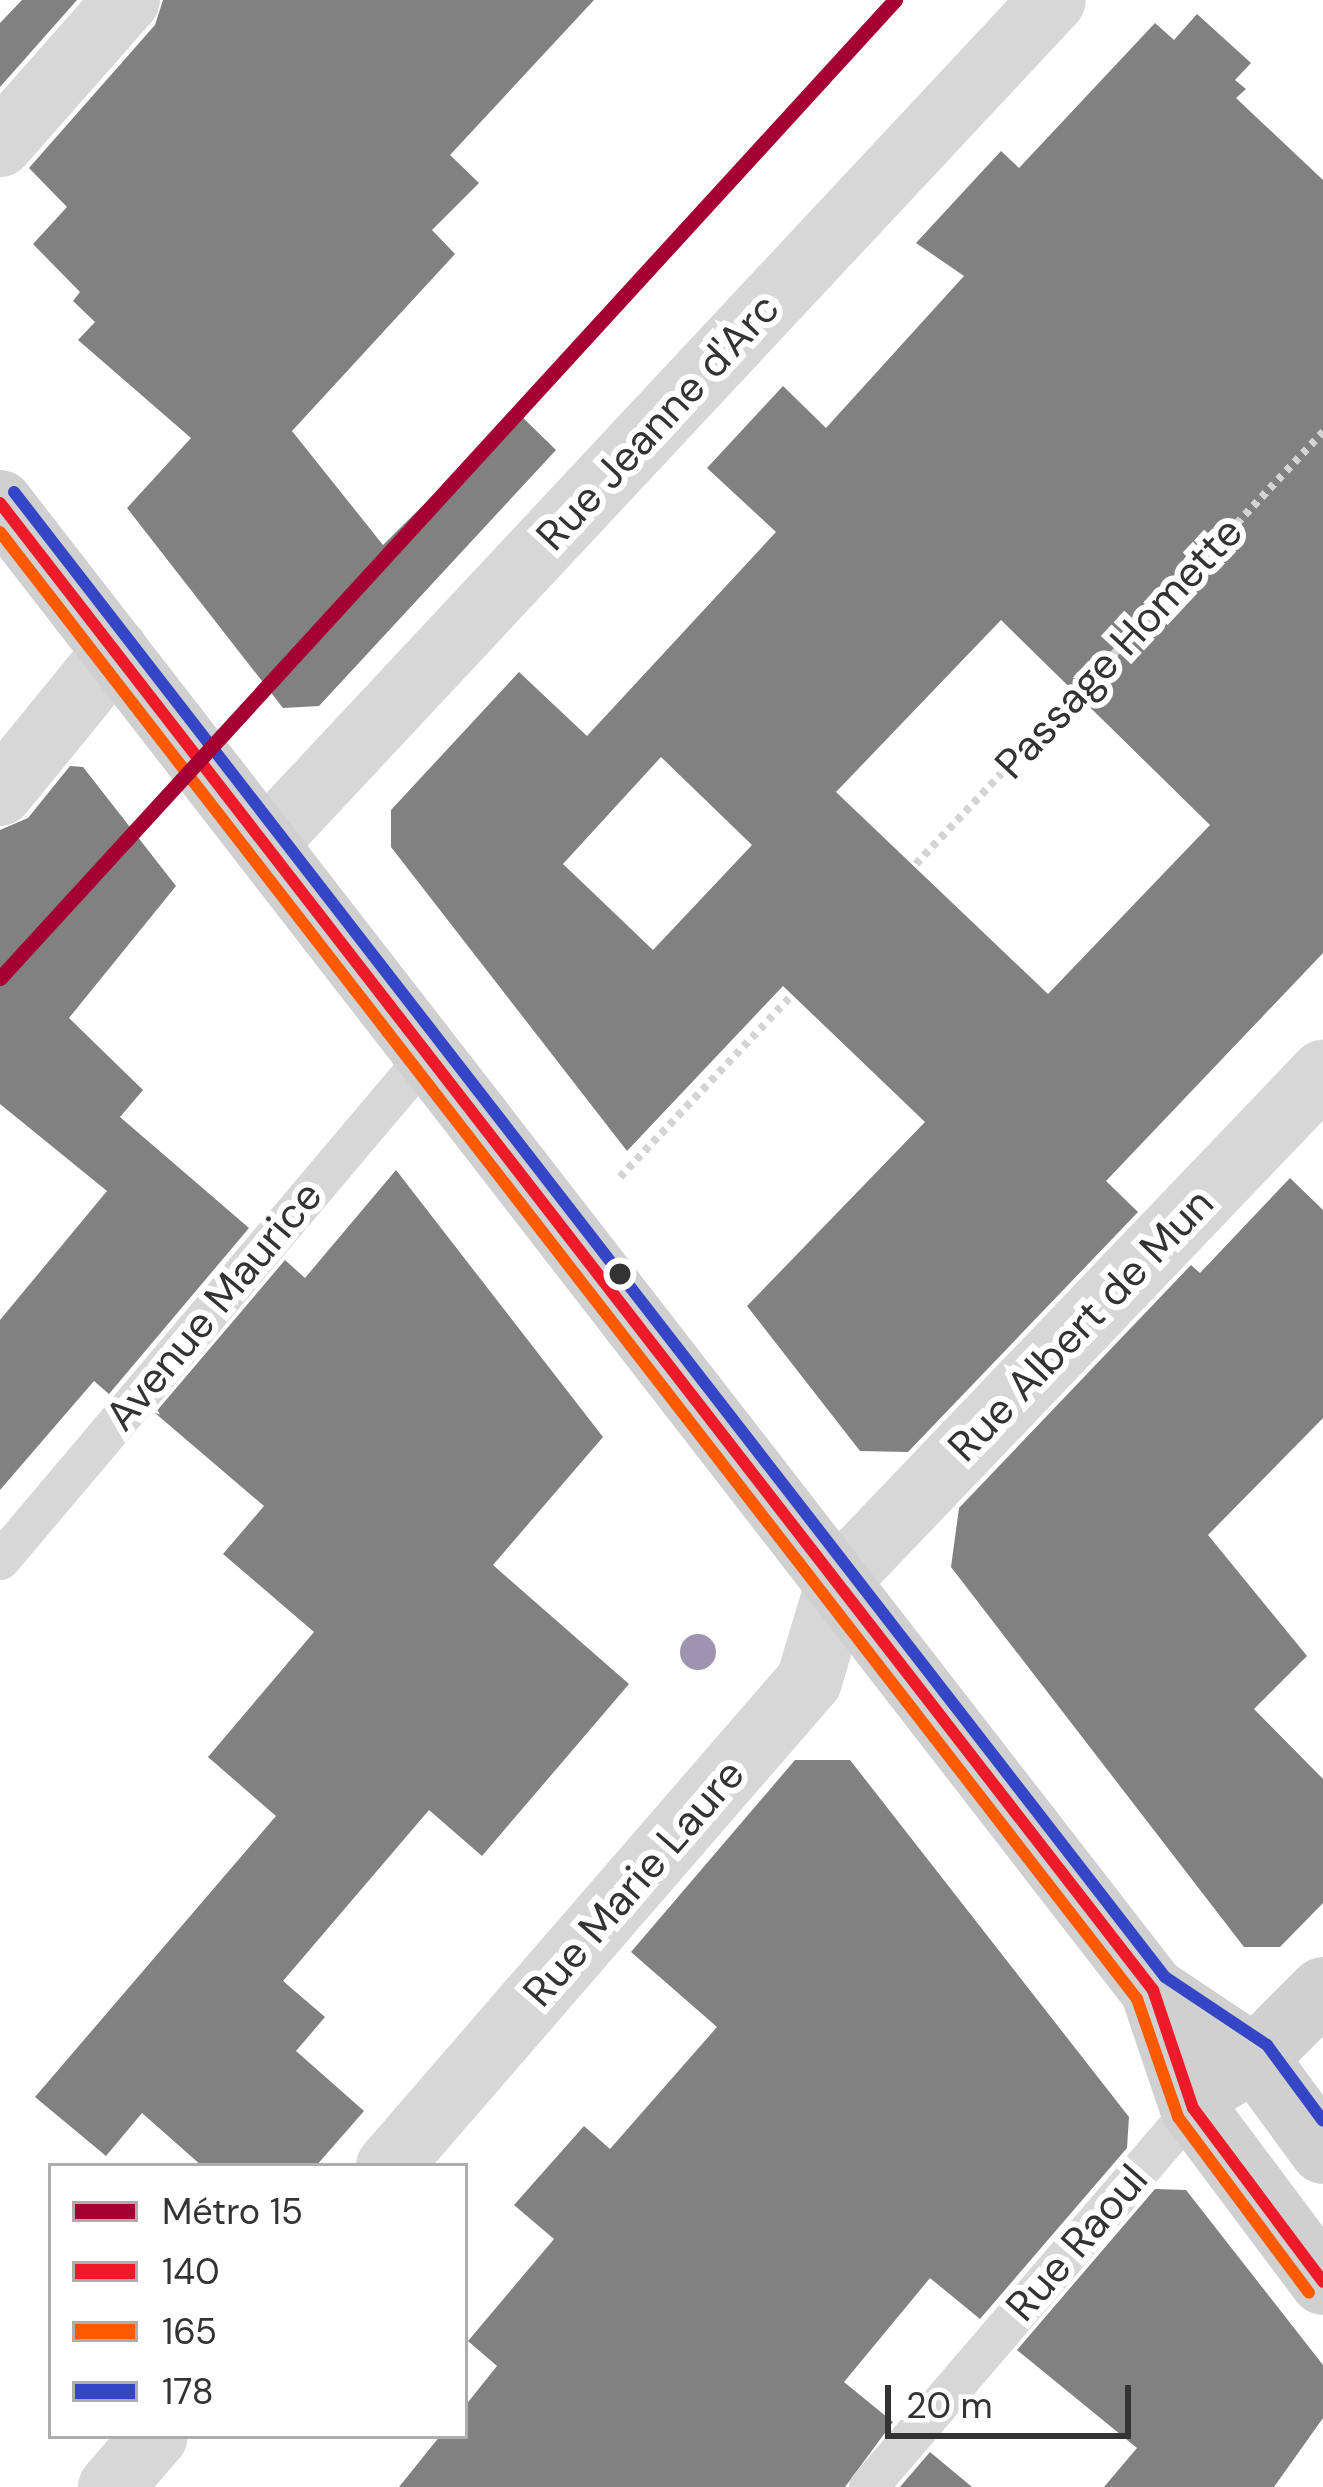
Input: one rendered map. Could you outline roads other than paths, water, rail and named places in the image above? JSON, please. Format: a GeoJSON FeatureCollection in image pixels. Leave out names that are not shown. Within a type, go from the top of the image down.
{"type":"FeatureCollection","features":[{"type":"Feature","properties":{"kind":"main road"},"geometry":{"type":"LineString","coordinates":[[0,503],[840,1578],[1153,1990],[1193,2108],[1323,2282]]}},
{"type":"Feature","properties":{"kind":"main road"},"geometry":{"type":"LineString","coordinates":[[1153,1990],[1255,2059],[1323,2150]]}},
{"type":"Feature","properties":{"kind":"main road"},"geometry":{"type":"LineString","coordinates":[[1193,2108],[1219,2078],[1255,2059],[1323,1990]]}},
{"type":"Feature","properties":{"kind":"street"},"geometry":{"type":"LineString","coordinates":[[0,144],[128,0]]}},
{"type":"Feature","properties":{"kind":"street","name":"Rue Jeanne d'Arc"},"geometry":{"type":"LineString","coordinates":[[264,844],[1053,0]]}},
{"type":"Feature","properties":{"kind":"street"},"geometry":{"type":"LineString","coordinates":[[0,793],[116,651]]}},
{"type":"Feature","properties":{"kind":"street","name":"Rue Albert de Mun"},"geometry":{"type":"LineString","coordinates":[[840,1578],[1323,1073]]}},
{"type":"Feature","properties":{"kind":"street","name":"Rue Marie Laure"},"geometry":{"type":"LineString","coordinates":[[391,2163],[809,1681],[840,1578]]}},
{"type":"Feature","properties":{"kind":"street"},"geometry":{"type":"LineString","coordinates":[[110,2487],[152,2439]]}},
{"type":"Feature","properties":{"kind":"lane","name":"Avenue Maurice"},"geometry":{"type":"LineString","coordinates":[[0,1560],[429,1052]]}},
{"type":"Feature","properties":{"kind":"lane","name":"Rue Raoul"},"geometry":{"type":"LineString","coordinates":[[868,2487],[1193,2108]]}},
{"type":"Feature","properties":{"kind":"metro line","name":"15"},"geometry":{"type":"LineString","coordinates":[[0,978],[895,0]]}}]}
